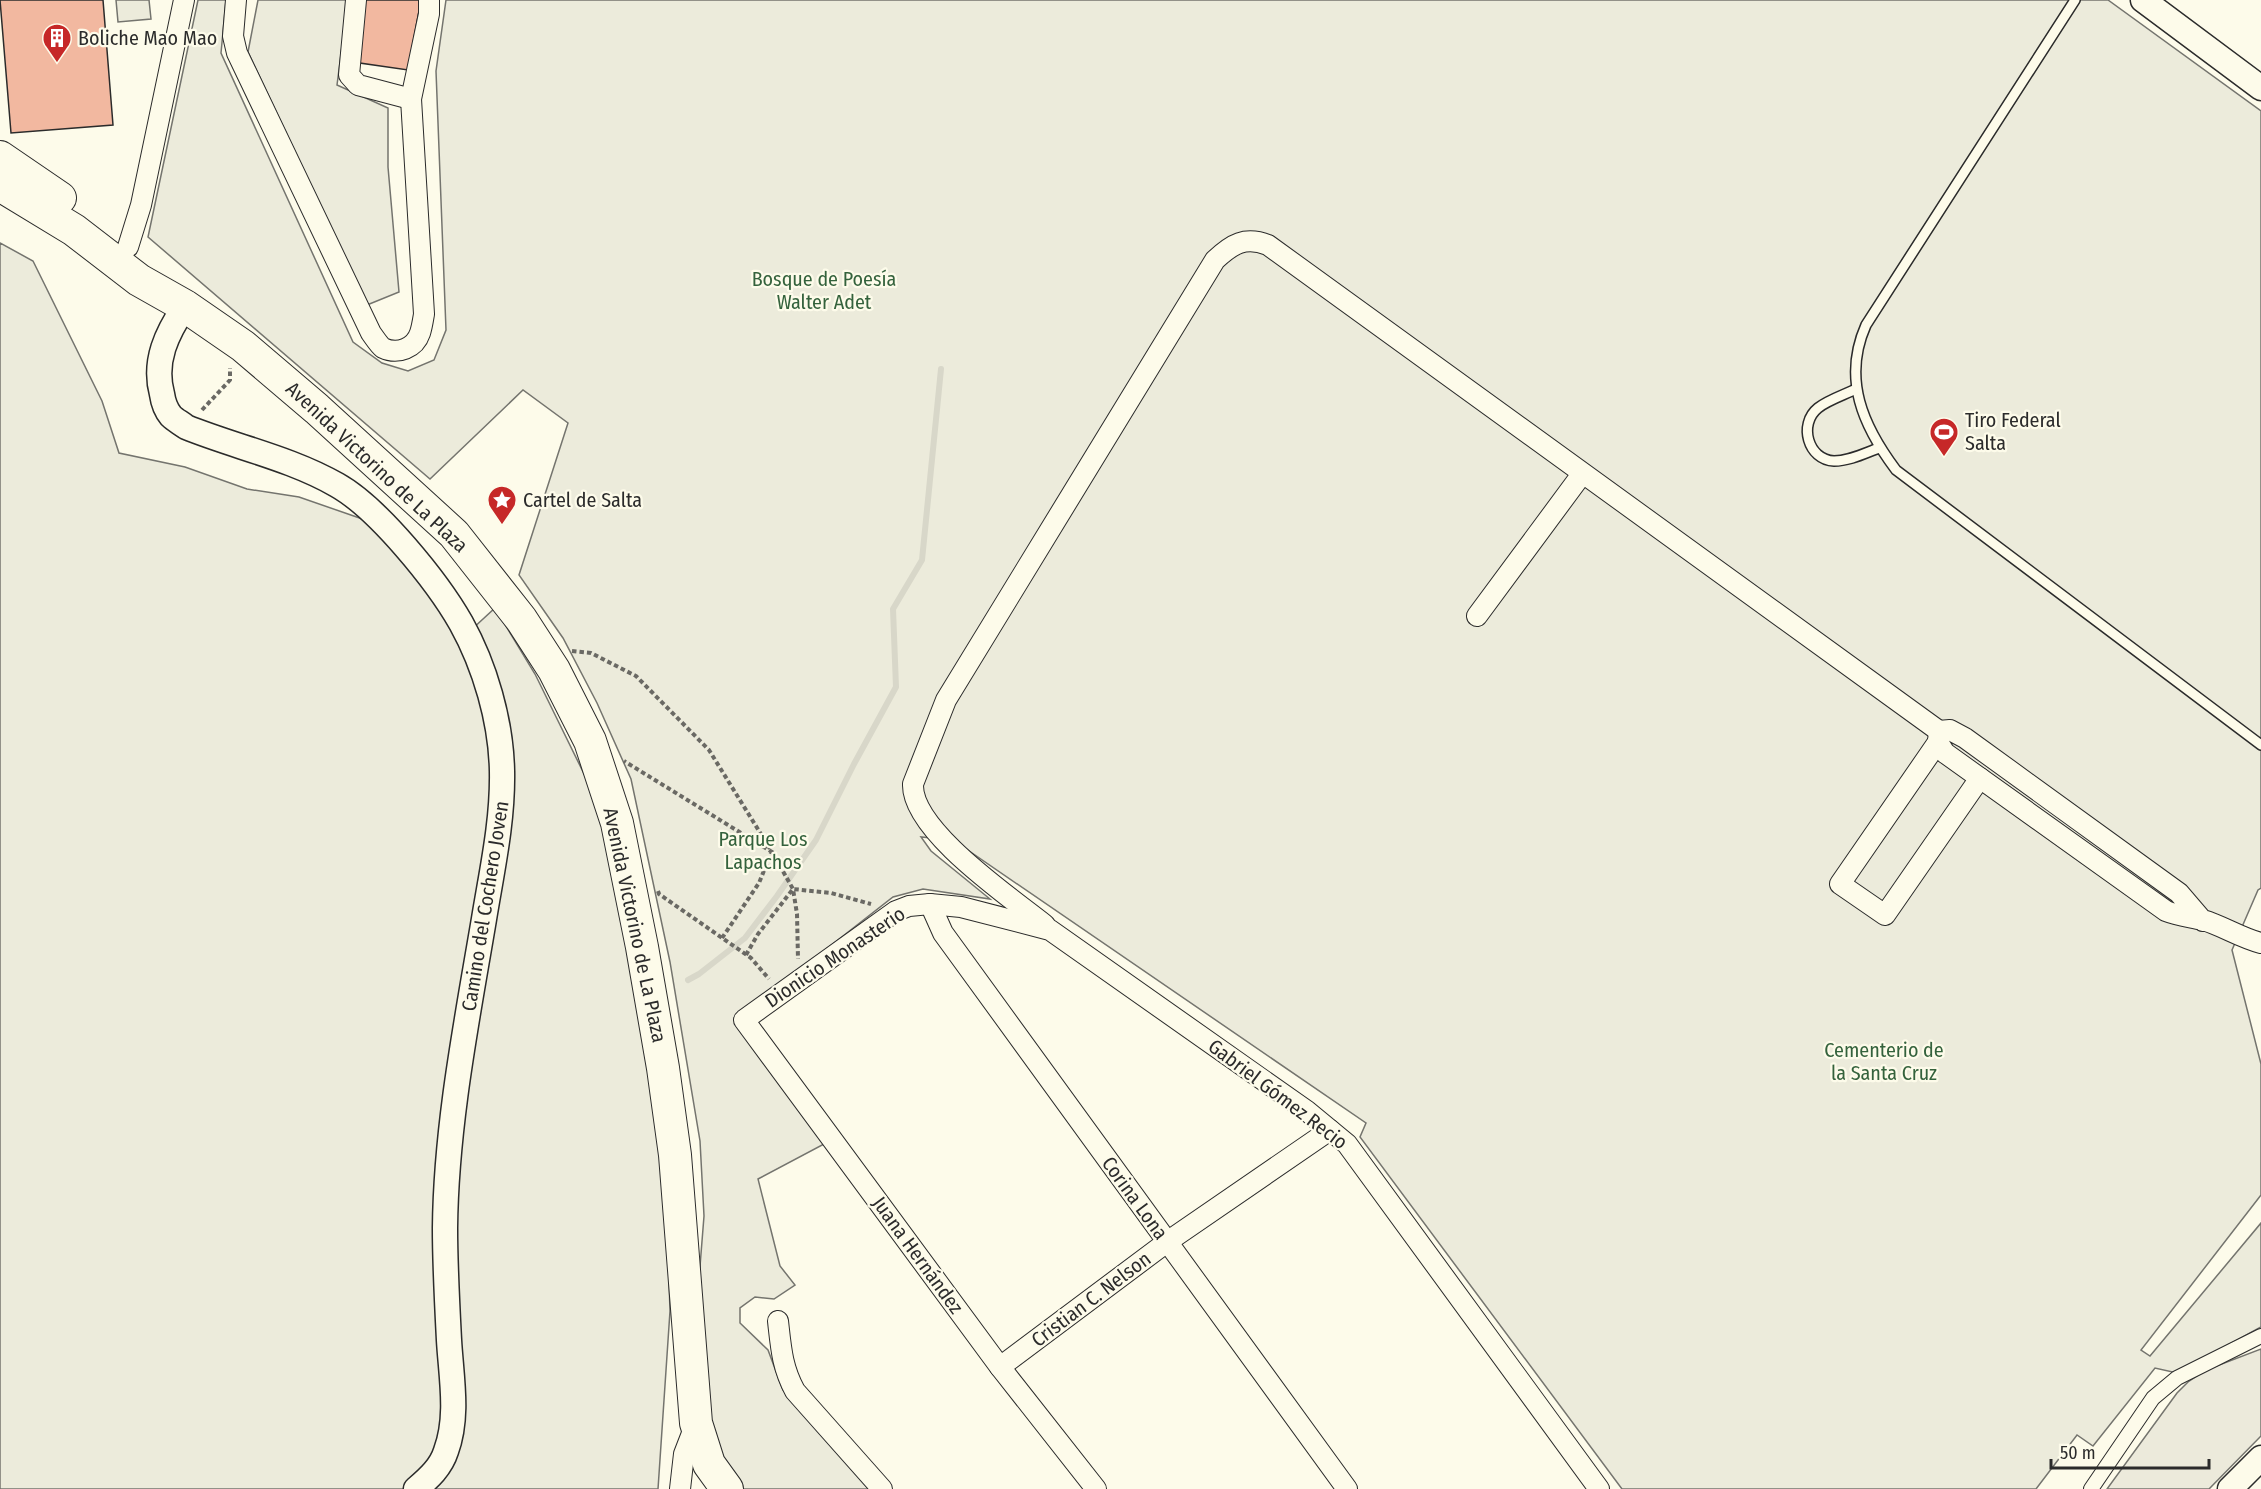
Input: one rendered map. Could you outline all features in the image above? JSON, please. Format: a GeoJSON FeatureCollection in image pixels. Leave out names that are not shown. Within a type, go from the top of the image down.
{"type":"FeatureCollection","features":[{"type":"Feature","properties":{"kind":"highway"},"geometry":{"type":"LineString","coordinates":[[0,157],[154,267],[185,306]]}},
{"type":"Feature","properties":{"kind":"highway"},"geometry":{"type":"LineString","coordinates":[[0,185],[74,230],[139,280],[185,306]]}},
{"type":"Feature","properties":{"kind":"highway","name":"Avenida Victorino de La Plaza"},"geometry":{"type":"LineString","coordinates":[[185,306],[251,351],[454,534],[488,575],[554,670],[590,741],[617,823],[663,1068],[675,1155],[696,1423],[710,1464],[727,1489]]}},
{"type":"Feature","properties":{"kind":"street"},"geometry":{"type":"LineString","coordinates":[[128,247],[141,205],[184,0]]}},
{"type":"Feature","properties":{"kind":"street"},"geometry":{"type":"LineString","coordinates":[[236,0],[233,36],[237,53],[371,333],[382,348],[395,350],[405,350],[414,344],[420,334],[424,314],[411,99],[429,14],[429,0]]}},
{"type":"Feature","properties":{"kind":"street"},"geometry":{"type":"LineString","coordinates":[[356,0],[349,75],[358,85],[411,99]]}},
{"type":"Feature","properties":{"kind":"street"},"geometry":{"type":"LineString","coordinates":[[2143,0],[2261,88]]}},
{"type":"Feature","properties":{"kind":"street"},"geometry":{"type":"LineString","coordinates":[[1050,930],[969,865],[936,832],[917,804],[913,784],[946,700],[1182,311],[1215,260],[1226,250],[1239,243],[1255,240],[1268,245],[1939,736],[1945,753],[2166,911],[2180,917],[2204,921],[2247,940],[2261,943]]}},
{"type":"Feature","properties":{"kind":"street","name":"Camino del Cochero Joven"},"geometry":{"type":"LineString","coordinates":[[185,306],[167,335],[159,362],[159,382],[170,415],[186,427],[315,474],[361,501],[381,520],[432,580],[461,623],[483,671],[495,716],[502,768],[501,814],[465,1035],[449,1158],[445,1224],[452,1428],[446,1452],[437,1470],[416,1489]]}},
{"type":"Feature","properties":{"kind":"street"},"geometry":{"type":"LineString","coordinates":[[1477,616],[1582,474]]}},
{"type":"Feature","properties":{"kind":"street"},"geometry":{"type":"LineString","coordinates":[[1980,778],[1885,915],[1840,884],[1939,736],[1950,730],[1965,738],[2179,893],[2204,921]]}},
{"type":"Feature","properties":{"kind":"street","name":"Gabriel Gómez Recio"},"geometry":{"type":"LineString","coordinates":[[930,904],[961,907],[1050,930],[1307,1111],[1347,1144],[1599,1489]]}},
{"type":"Feature","properties":{"kind":"street","name":"Dionicio Monasterio"},"geometry":{"type":"LineString","coordinates":[[744,1020],[896,911],[909,906],[930,904]]}},
{"type":"Feature","properties":{"kind":"street","name":"Corina Lona"},"geometry":{"type":"LineString","coordinates":[[930,904],[943,933],[1347,1489]]}},
{"type":"Feature","properties":{"kind":"street","name":"Juana Hernández"},"geometry":{"type":"LineString","coordinates":[[744,1020],[1000,1367],[1096,1489]]}},
{"type":"Feature","properties":{"kind":"street","name":"Cristian C. Nelson"},"geometry":{"type":"LineString","coordinates":[[1000,1367],[1167,1242],[1330,1130]]}},
{"type":"Feature","properties":{"kind":"street"},"geometry":{"type":"LineString","coordinates":[[778,1321],[783,1362],[795,1391],[882,1489]]}},
{"type":"Feature","properties":{"kind":"street"},"geometry":{"type":"LineString","coordinates":[[2091,1489],[2153,1398],[2178,1378],[2261,1336]]}},
{"type":"Feature","properties":{"kind":"street"},"geometry":{"type":"LineString","coordinates":[[680,1489],[684,1454],[696,1423]]}},
{"type":"Feature","properties":{"kind":"street"},"geometry":{"type":"LineString","coordinates":[[2229,1489],[2261,1458]]}},
{"type":"Feature","properties":{"kind":"lane"},"geometry":{"type":"LineString","coordinates":[[2075,0],[1866,326],[1858,344],[1854,365],[1856,390],[1879,448],[1896,470],[2261,745]]}},
{"type":"Feature","properties":{"kind":"lane"},"geometry":{"type":"LineString","coordinates":[[1856,390],[1818,407],[1810,416],[1807,438],[1814,450],[1832,461],[1846,460],[1879,448]]}},
{"type":"Feature","properties":{"kind":"path"},"geometry":{"type":"LineString","coordinates":[[186,427],[230,380]]}},
{"type":"Feature","properties":{"kind":"path"},"geometry":{"type":"LineString","coordinates":[[540,649],[591,653],[636,676],[709,750],[793,889],[797,914],[799,980]]}},
{"type":"Feature","properties":{"kind":"path"},"geometry":{"type":"LineString","coordinates":[[590,741],[772,852]]}},
{"type":"Feature","properties":{"kind":"path"},"geometry":{"type":"LineString","coordinates":[[722,938],[759,883],[772,852]]}},
{"type":"Feature","properties":{"kind":"path"},"geometry":{"type":"LineString","coordinates":[[656,883],[659,894],[746,955],[781,993]]}},
{"type":"Feature","properties":{"kind":"path"},"geometry":{"type":"LineString","coordinates":[[793,889],[831,893],[896,911]]}},
{"type":"Feature","properties":{"kind":"path"},"geometry":{"type":"LineString","coordinates":[[746,955],[758,934],[793,889]]}},
{"type":"Feature","properties":{"kind":"green space"},"geometry":{"type":"Polygon","coordinates":[[[116,0],[149,0],[151,19],[118,22],[116,0]]]}},
{"type":"Feature","properties":{"kind":"green space"},"geometry":{"type":"Polygon","coordinates":[[[198,0],[226,0],[221,53],[353,342],[382,363],[408,371],[434,360],[446,330],[436,71],[446,0],[2108,0],[2261,111],[2261,888],[2258,890],[2232,950],[2261,1064],[2261,1195],[2141,1350],[2150,1356],[2261,1223],[2261,1327],[2177,1373],[2155,1368],[2093,1446],[2077,1435],[2036,1489],[1622,1489],[1360,1137],[1366,1123],[953,840],[921,837],[931,851],[990,899],[923,889],[893,897],[737,1019],[826,1143],[758,1179],[780,1266],[795,1285],[774,1299],[755,1297],[740,1308],[740,1323],[768,1350],[783,1390],[871,1489],[741,1489],[718,1453],[702,1407],[699,1279],[704,1216],[700,1141],[670,962],[631,779],[597,703],[563,638],[519,575],[568,423],[523,390],[430,479],[148,237],[198,0]]]}},
{"type":"Feature","properties":{"kind":"green space"},"geometry":{"type":"Polygon","coordinates":[[[258,0],[348,0],[337,85],[388,108],[388,167],[399,292],[367,305],[248,52],[258,0]]]}},
{"type":"Feature","properties":{"kind":"green space"},"geometry":{"type":"Polygon","coordinates":[[[0,243],[33,261],[102,401],[119,453],[185,467],[247,489],[299,497],[371,522],[470,631],[495,608],[535,674],[590,786],[610,855],[665,1152],[670,1311],[658,1489],[0,1489],[0,243]]]}},
{"type":"Feature","properties":{"kind":"shaded area"},"geometry":{"type":"Polygon","coordinates":[[[2261,1349],[2261,1436],[2209,1489],[2107,1489],[2177,1393],[2188,1382],[2206,1370],[2261,1349]]]}},
{"type":"Feature","properties":{"kind":"building","name":"Boliche Mao Mao"},"geometry":{"type":"Polygon","coordinates":[[[0,0],[103,0],[113,125],[11,133],[0,0]]]}},
{"type":"Feature","properties":{"kind":"building"},"geometry":{"type":"Polygon","coordinates":[[[362,0],[421,0],[408,70],[353,62],[362,0]]]}},
{"type":"Feature","properties":{"kind":"waterway"},"geometry":{"type":"LineString","coordinates":[[688,980],[745,938],[777,896],[816,840],[896,687],[893,609],[922,560],[941,369]]}},
{"type":"Feature","properties":{"kind":"place","name":"Boliche Mao Mao"},"geometry":{"type":"Point","coordinates":[57,64]}},
{"type":"Feature","properties":{"kind":"place","name":"Tiro Federal Salta"},"geometry":{"type":"Point","coordinates":[1944,458]}},
{"type":"Feature","properties":{"kind":"place","name":"Cartel de Salta"},"geometry":{"type":"Point","coordinates":[502,526]}},
{"type":"Feature","properties":{"kind":"park label","name":"Bosque de Poesía Walter Adet"},"geometry":{"type":"Point","coordinates":[824,290]}},
{"type":"Feature","properties":{"kind":"park label","name":"Parque Los Lapachos"},"geometry":{"type":"Point","coordinates":[763,850]}},
{"type":"Feature","properties":{"kind":"park label","name":"Cementerio de la Santa Cruz"},"geometry":{"type":"Point","coordinates":[1884,1062]}}]}
